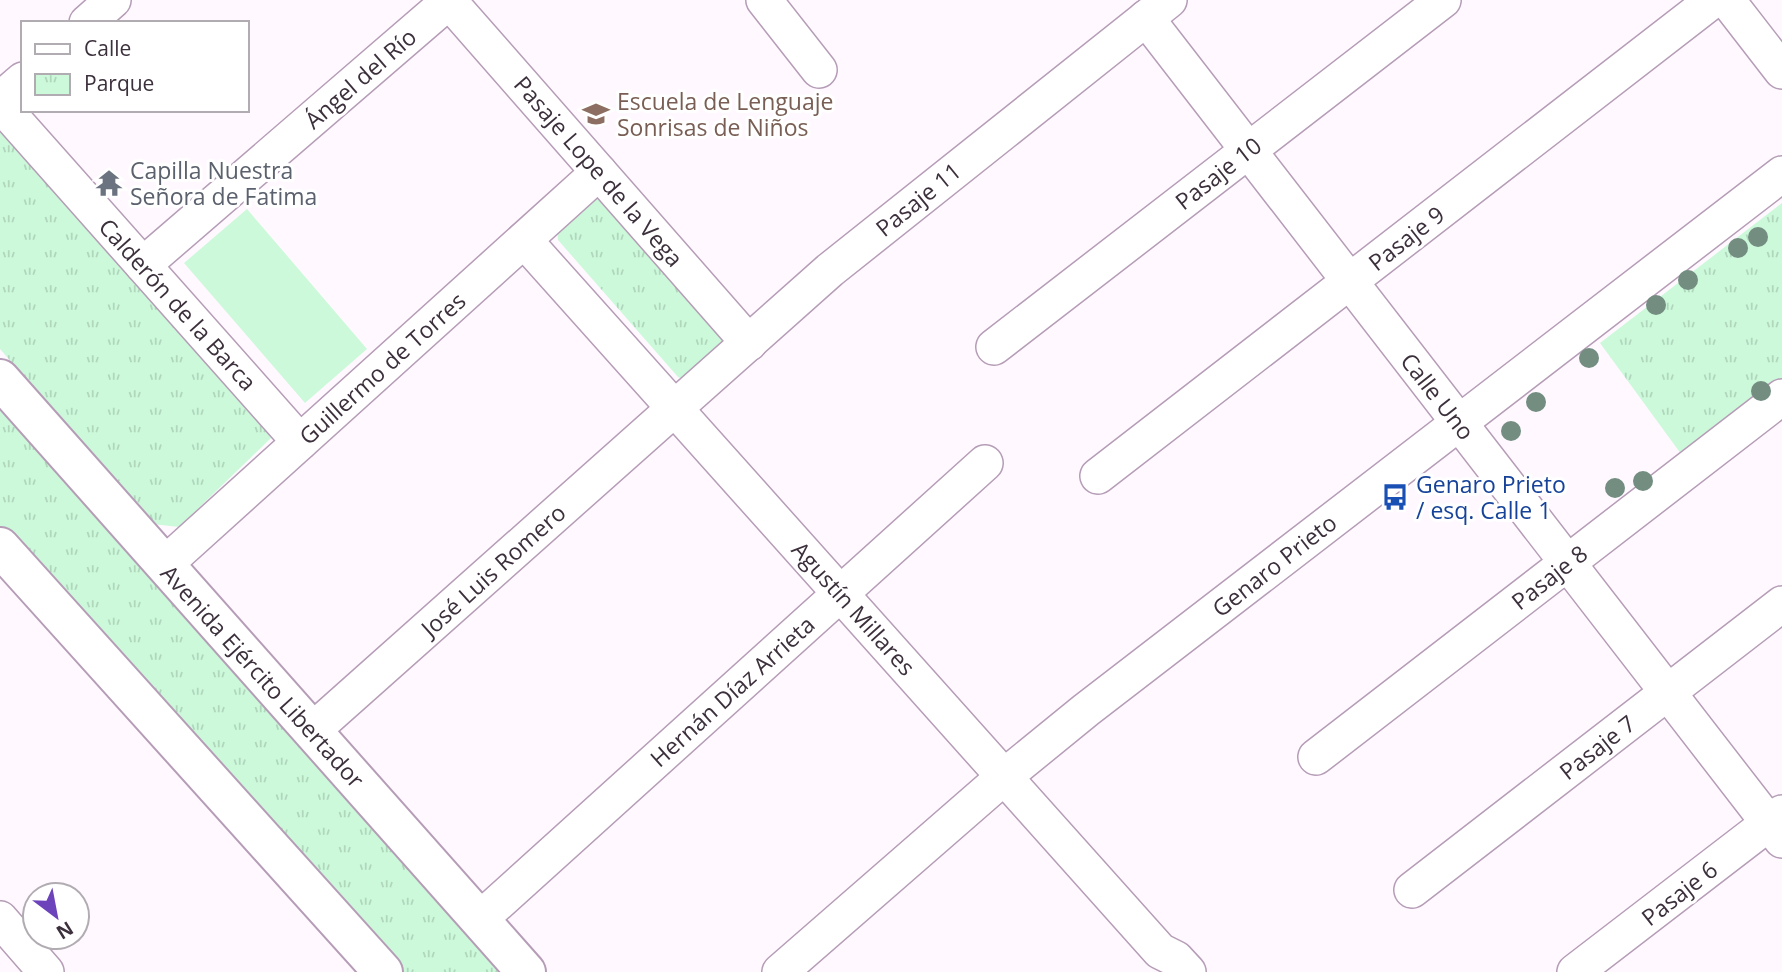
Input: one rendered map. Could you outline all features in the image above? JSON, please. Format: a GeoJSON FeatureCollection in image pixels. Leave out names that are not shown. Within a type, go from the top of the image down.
{"type":"FeatureCollection","features":[{"type":"Feature","properties":{"kind":"main road","name":"Avenida Ejército Libertador"},"geometry":{"type":"LineString","coordinates":[[0,379],[526,972]]}},
{"type":"Feature","properties":{"kind":"main road"},"geometry":{"type":"LineString","coordinates":[[0,547],[380,971]]}},
{"type":"Feature","properties":{"kind":"street"},"geometry":{"type":"LineString","coordinates":[[90,21],[113,0]]}},
{"type":"Feature","properties":{"kind":"street","name":"Pasaje Lope de la Vega"},"geometry":{"type":"LineString","coordinates":[[449,0],[749,343]]}},
{"type":"Feature","properties":{"kind":"street","name":"Ángel del Río"},"geometry":{"type":"LineString","coordinates":[[144,265],[449,0]]}},
{"type":"Feature","properties":{"kind":"street"},"geometry":{"type":"LineString","coordinates":[[764,0],[820,70]]}},
{"type":"Feature","properties":{"kind":"street","name":"Pasaje 10"},"geometry":{"type":"LineString","coordinates":[[994,347],[1443,0]]}},
{"type":"Feature","properties":{"kind":"street","name":"Pasaje 9"},"geometry":{"type":"LineString","coordinates":[[1098,476],[1713,0]]}},
{"type":"Feature","properties":{"kind":"street"},"geometry":{"type":"LineString","coordinates":[[1727,0],[1782,71]]}},
{"type":"Feature","properties":{"kind":"street","name":"Calle Uno"},"geometry":{"type":"LineString","coordinates":[[1157,9],[1248,150],[1668,692],[1778,825]]}},
{"type":"Feature","properties":{"kind":"street","name":"Pasaje 11"},"geometry":{"type":"LineString","coordinates":[[675,409],[839,263],[1157,9]]}},
{"type":"Feature","properties":{"kind":"street"},"geometry":{"type":"LineString","coordinates":[[0,102],[21,82]]}},
{"type":"Feature","properties":{"kind":"street","name":"Calderón de la Barca"},"geometry":{"type":"LineString","coordinates":[[0,102],[300,442]]}},
{"type":"Feature","properties":{"kind":"street","name":"Guillermo de Torres"},"geometry":{"type":"LineString","coordinates":[[164,565],[599,172]]}},
{"type":"Feature","properties":{"kind":"street","name":"Genaro Prieto"},"geometry":{"type":"LineString","coordinates":[[780,972],[1005,776],[1086,710],[1782,174]]}},
{"type":"Feature","properties":{"kind":"street","name":"Agustín Millares"},"geometry":{"type":"LineString","coordinates":[[524,240],[1005,776],[1149,962],[1176,959],[1188,972]]}},
{"type":"Feature","properties":{"kind":"street","name":"Pasaje 8"},"geometry":{"type":"LineString","coordinates":[[1316,757],[1782,397]]}},
{"type":"Feature","properties":{"kind":"street","name":"José Luis Romero"},"geometry":{"type":"LineString","coordinates":[[312,731],[675,409]]}},
{"type":"Feature","properties":{"kind":"street","name":"Hernán Díaz Arrieta"},"geometry":{"type":"LineString","coordinates":[[479,920],[985,463]]}},
{"type":"Feature","properties":{"kind":"street","name":"Pasaje 7"},"geometry":{"type":"LineString","coordinates":[[1412,890],[1782,604]]}},
{"type":"Feature","properties":{"kind":"street","name":"Pasaje 6"},"geometry":{"type":"LineString","coordinates":[[1575,972],[1778,825]]}},
{"type":"Feature","properties":{"kind":"street"},"geometry":{"type":"LineString","coordinates":[[0,919],[46,972]]}},
{"type":"Feature","properties":{"kind":"green space"},"geometry":{"type":"Polygon","coordinates":[[[0,130],[270,421],[271,438],[179,527],[152,524],[0,349],[0,130]]]}},
{"type":"Feature","properties":{"kind":"green space"},"geometry":{"type":"Polygon","coordinates":[[[599,194],[728,344],[687,381],[678,377],[558,240],[557,228],[599,194]]]}},
{"type":"Feature","properties":{"kind":"green space"},"geometry":{"type":"Polygon","coordinates":[[[1782,203],[1782,380],[1684,458],[1600,343],[1782,203]]]}},
{"type":"Feature","properties":{"kind":"green space"},"geometry":{"type":"Polygon","coordinates":[[[247,209],[367,349],[305,403],[184,263],[247,209]]]}},
{"type":"Feature","properties":{"kind":"green space"},"geometry":{"type":"Polygon","coordinates":[[[0,409],[506,972],[398,972],[0,526],[0,409]]]}},
{"type":"Feature","properties":{"kind":"place","name":"Escuela de Lenguaje Sonrisas de Niños"},"geometry":{"type":"Point","coordinates":[596,114]}},
{"type":"Feature","properties":{"kind":"place","name":"Capilla Nuestra Señora de Fatima"},"geometry":{"type":"Point","coordinates":[109,183]}},
{"type":"Feature","properties":{"kind":"place","name":"Genaro Prieto / esq. Calle 1"},"geometry":{"type":"Point","coordinates":[1395,497]}}]}
